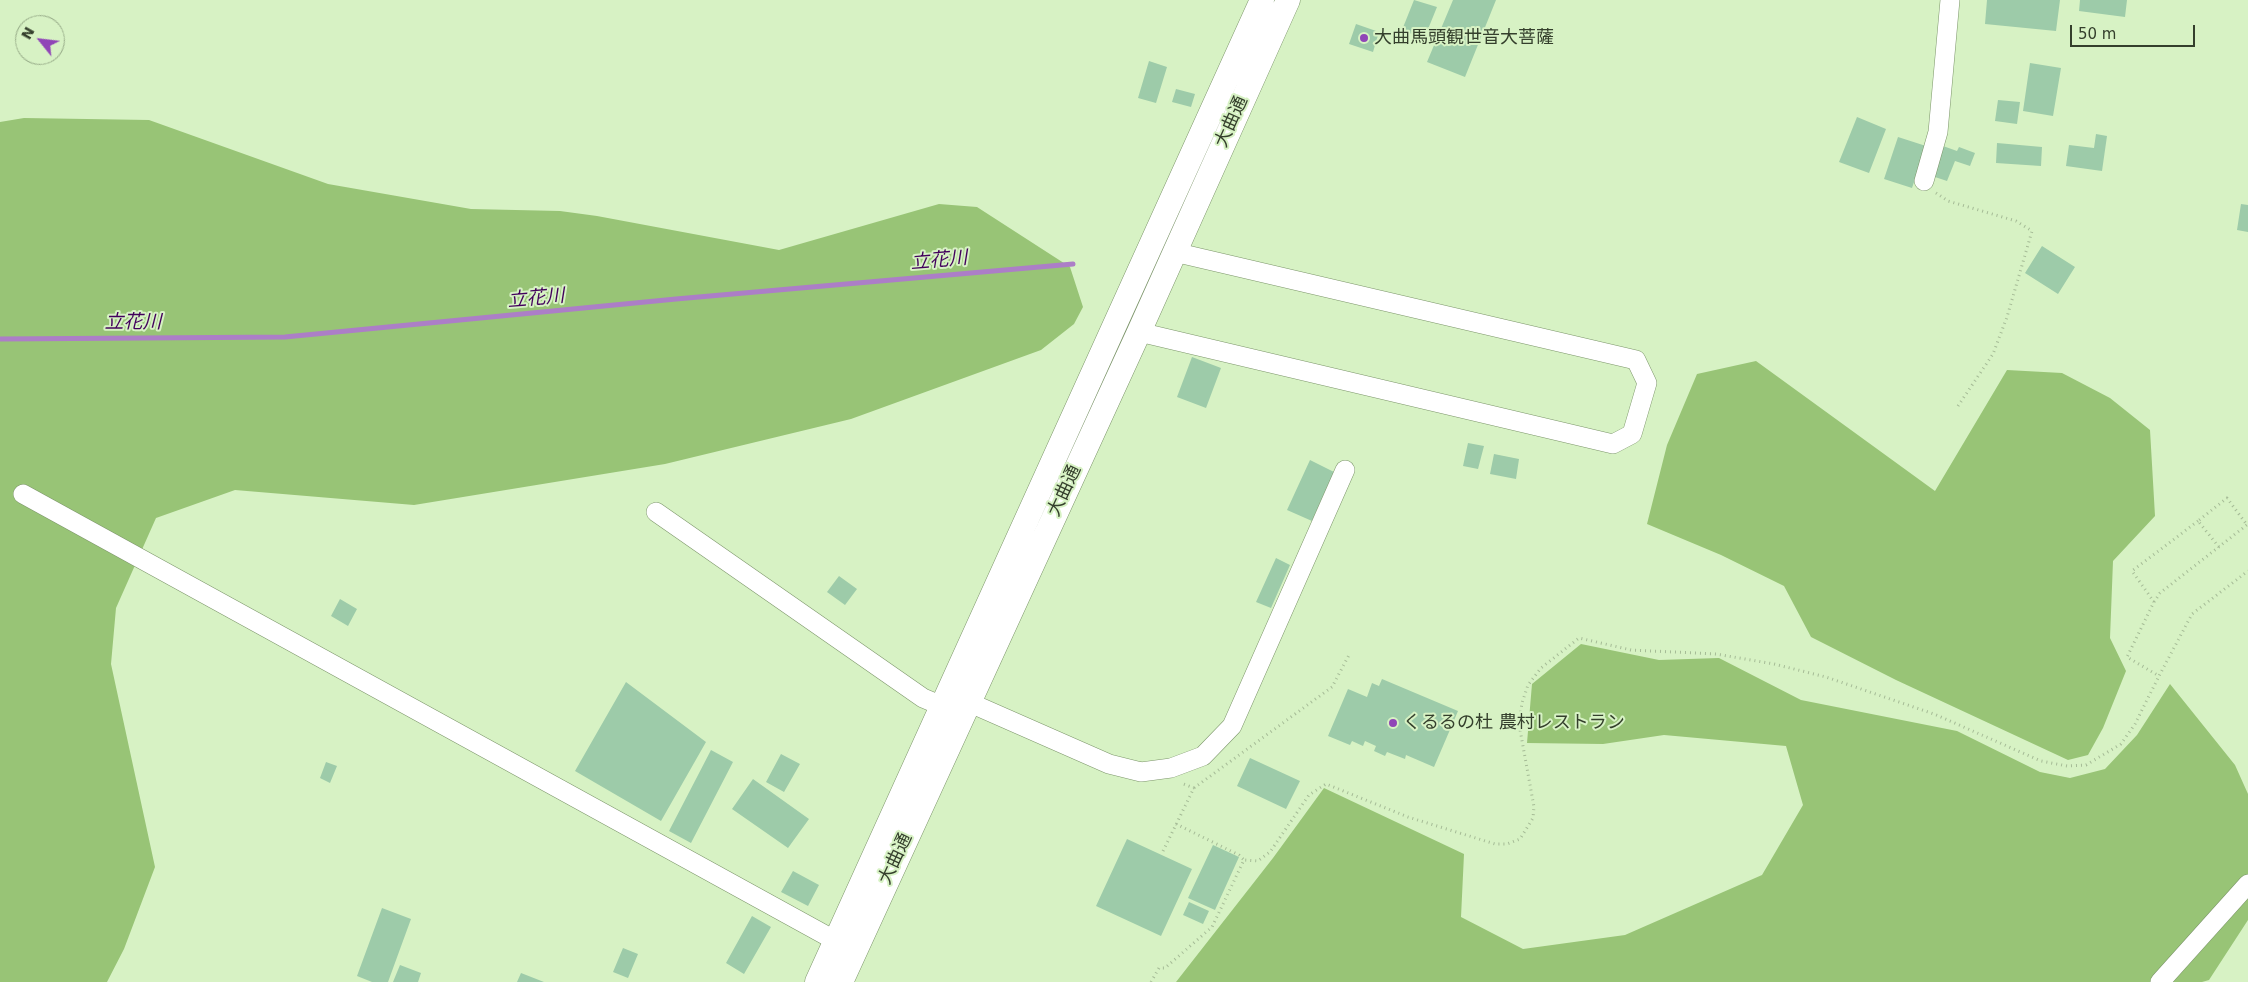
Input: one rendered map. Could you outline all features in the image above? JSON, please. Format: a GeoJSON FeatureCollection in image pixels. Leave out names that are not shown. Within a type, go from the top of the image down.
{"type":"FeatureCollection","features":[{"type":"Feature","properties":{"kind":"main road","name":"大曲通"},"geometry":{"type":"LineString","coordinates":[[841,982],[845,946],[942,706],[1262,0]]}},
{"type":"Feature","properties":{"kind":"main road","name":"大曲通"},"geometry":{"type":"LineString","coordinates":[[816,982],[845,946],[968,702],[1139,332],[1288,0]]}},
{"type":"Feature","properties":{"kind":"street"},"geometry":{"type":"LineString","coordinates":[[1924,180],[1938,132],[1950,0]]}},
{"type":"Feature","properties":{"kind":"street"},"geometry":{"type":"LineString","coordinates":[[1139,332],[1613,444],[1632,434],[1647,383],[1636,360],[1174,252]]}},
{"type":"Feature","properties":{"kind":"street"},"geometry":{"type":"LineString","coordinates":[[656,512],[923,698],[942,706],[968,702],[1109,764],[1141,772],[1171,768],[1203,756],[1232,726],[1345,470]]}},
{"type":"Feature","properties":{"kind":"street"},"geometry":{"type":"LineString","coordinates":[[23,494],[845,946]]}},
{"type":"Feature","properties":{"kind":"street"},"geometry":{"type":"LineString","coordinates":[[2160,982],[2248,884]]}},
{"type":"Feature","properties":{"kind":"path"},"geometry":{"type":"LineString","coordinates":[[1924,180],[1939,196],[1948,201],[2016,220],[2032,232],[2007,317],[1993,354],[1956,409]]}},
{"type":"Feature","properties":{"kind":"path"},"geometry":{"type":"LineString","coordinates":[[2154,602],[2132,571],[2227,498],[2248,524],[2160,593],[2127,657],[2159,676]]}},
{"type":"Feature","properties":{"kind":"path"},"geometry":{"type":"LineString","coordinates":[[2198,521],[2219,547]]}},
{"type":"Feature","properties":{"kind":"path"},"geometry":{"type":"LineString","coordinates":[[1176,824],[1240,855],[1244,860],[1258,861],[1270,852],[1309,795],[1326,784],[1408,817],[1495,844],[1507,844],[1520,839],[1533,818],[1534,807],[1518,724],[1522,703],[1528,685],[1541,668],[1579,638],[1631,650],[1716,654],[1774,664],[1826,677],[1934,714],[2040,762],[2067,766],[2086,765],[2121,744],[2135,724],[2192,614],[2248,571]]}},
{"type":"Feature","properties":{"kind":"path"},"geometry":{"type":"LineString","coordinates":[[1163,851],[1194,788],[1332,687],[1349,656]]}},
{"type":"Feature","properties":{"kind":"path"},"geometry":{"type":"LineString","coordinates":[[1171,768],[1180,783],[1194,788]]}},
{"type":"Feature","properties":{"kind":"path"},"geometry":{"type":"LineString","coordinates":[[1151,982],[1159,968],[1165,968],[1212,927],[1244,860]]}},
{"type":"Feature","properties":{"kind":"green space"},"geometry":{"type":"Polygon","coordinates":[[[24,118],[149,120],[328,184],[471,209],[560,211],[597,216],[779,250],[939,204],[977,207],[1070,267],[1083,307],[1074,324],[1041,350],[851,419],[665,464],[414,505],[235,490],[156,518],[116,608],[111,664],[155,867],[124,949],[107,982],[0,982],[0,122],[24,118]]]}},
{"type":"Feature","properties":{"kind":"green space"},"geometry":{"type":"Polygon","coordinates":[[[1756,361],[1935,491],[2007,370],[2062,373],[2110,398],[2150,430],[2155,516],[2113,561],[2110,638],[2126,671],[2103,728],[2088,755],[2068,760],[1896,680],[1811,637],[1784,586],[1721,555],[1647,524],[1667,445],[1697,374],[1756,361]]]}},
{"type":"Feature","properties":{"kind":"green space"},"geometry":{"type":"Polygon","coordinates":[[[1581,644],[1659,660],[1719,658],[1801,700],[1957,731],[2040,772],[2070,778],[2105,769],[2137,735],[2170,684],[2235,765],[2248,794],[2248,920],[2209,980],[2202,982],[1176,982],[1273,858],[1324,788],[1464,854],[1461,917],[1523,949],[1625,935],[1762,875],[1803,805],[1786,746],[1664,735],[1603,744],[1527,743],[1532,684],[1581,644]]]}},
{"type":"Feature","properties":{"kind":"building"},"geometry":{"type":"Polygon","coordinates":[[[1414,0],[1437,7],[1424,39],[1402,30],[1414,0]]]}},
{"type":"Feature","properties":{"kind":"building"},"geometry":{"type":"Polygon","coordinates":[[[1453,0],[1496,0],[1465,77],[1427,62],[1453,0]]]}},
{"type":"Feature","properties":{"kind":"building"},"geometry":{"type":"Polygon","coordinates":[[[1987,0],[2060,0],[2056,31],[1985,24],[1987,0]]]}},
{"type":"Feature","properties":{"kind":"building"},"geometry":{"type":"Polygon","coordinates":[[[2080,0],[2127,0],[2125,17],[2079,11],[2080,0]]]}},
{"type":"Feature","properties":{"kind":"building","name":"大曲馬頭観世音大菩薩"},"geometry":{"type":"Polygon","coordinates":[[[1356,24],[1379,32],[1373,52],[1349,44],[1356,24]]]}},
{"type":"Feature","properties":{"kind":"building"},"geometry":{"type":"Polygon","coordinates":[[[1149,61],[1167,67],[1156,103],[1138,98],[1149,61]]]}},
{"type":"Feature","properties":{"kind":"building"},"geometry":{"type":"Polygon","coordinates":[[[2030,63],[2061,68],[2053,116],[2023,111],[2030,63]]]}},
{"type":"Feature","properties":{"kind":"building"},"geometry":{"type":"Polygon","coordinates":[[[1176,89],[1195,94],[1191,107],[1172,102],[1176,89]]]}},
{"type":"Feature","properties":{"kind":"building"},"geometry":{"type":"Polygon","coordinates":[[[1998,100],[2020,102],[2017,124],[1995,121],[1998,100]]]}},
{"type":"Feature","properties":{"kind":"building"},"geometry":{"type":"Polygon","coordinates":[[[1857,117],[1886,129],[1869,173],[1839,162],[1857,117]]]}},
{"type":"Feature","properties":{"kind":"building"},"geometry":{"type":"Polygon","coordinates":[[[2096,134],[2107,136],[2102,171],[2066,166],[2069,145],[2094,148],[2096,134]]]}},
{"type":"Feature","properties":{"kind":"building"},"geometry":{"type":"Polygon","coordinates":[[[1898,137],[1926,146],[1912,188],[1884,179],[1898,137]]]}},
{"type":"Feature","properties":{"kind":"building"},"geometry":{"type":"Polygon","coordinates":[[[1997,143],[2042,147],[2041,166],[1996,163],[1997,143]]]}},
{"type":"Feature","properties":{"kind":"building"},"geometry":{"type":"Polygon","coordinates":[[[1943,146],[1957,151],[1959,147],[1975,153],[1970,166],[1955,161],[1947,181],[1932,176],[1943,146]]]}},
{"type":"Feature","properties":{"kind":"building"},"geometry":{"type":"Polygon","coordinates":[[[2241,204],[2248,205],[2248,232],[2237,230],[2241,204]]]}},
{"type":"Feature","properties":{"kind":"building"},"geometry":{"type":"Polygon","coordinates":[[[2042,246],[2075,267],[2058,294],[2025,273],[2042,246]]]}},
{"type":"Feature","properties":{"kind":"building"},"geometry":{"type":"Polygon","coordinates":[[[1192,357],[1221,368],[1206,408],[1177,397],[1192,357]]]}},
{"type":"Feature","properties":{"kind":"building"},"geometry":{"type":"Polygon","coordinates":[[[1468,443],[1484,446],[1478,469],[1463,466],[1468,443]]]}},
{"type":"Feature","properties":{"kind":"building"},"geometry":{"type":"Polygon","coordinates":[[[1494,454],[1519,459],[1516,479],[1490,474],[1494,454]]]}},
{"type":"Feature","properties":{"kind":"building"},"geometry":{"type":"Polygon","coordinates":[[[1310,460],[1334,472],[1312,521],[1287,510],[1310,460]]]}},
{"type":"Feature","properties":{"kind":"building"},"geometry":{"type":"Polygon","coordinates":[[[1276,558],[1290,565],[1271,608],[1256,602],[1276,558]]]}},
{"type":"Feature","properties":{"kind":"building"},"geometry":{"type":"Polygon","coordinates":[[[839,576],[857,589],[845,605],[827,592],[839,576]]]}},
{"type":"Feature","properties":{"kind":"building"},"geometry":{"type":"Polygon","coordinates":[[[340,599],[357,609],[348,626],[331,616],[340,599]]]}},
{"type":"Feature","properties":{"kind":"building","name":"くるるの杜 農村レストラン"},"geometry":{"type":"Polygon","coordinates":[[[1382,679],[1458,711],[1434,767],[1406,755],[1405,759],[1387,752],[1385,756],[1374,751],[1376,746],[1365,741],[1363,746],[1352,741],[1350,745],[1328,736],[1348,689],[1367,697],[1372,683],[1379,686],[1382,679]]]}},
{"type":"Feature","properties":{"kind":"building"},"geometry":{"type":"Polygon","coordinates":[[[626,682],[706,742],[661,821],[575,771],[626,682]]]}},
{"type":"Feature","properties":{"kind":"building"},"geometry":{"type":"Polygon","coordinates":[[[711,750],[733,762],[691,843],[669,831],[711,750]]]}},
{"type":"Feature","properties":{"kind":"building"},"geometry":{"type":"Polygon","coordinates":[[[781,754],[800,764],[784,792],[766,782],[781,754]]]}},
{"type":"Feature","properties":{"kind":"building"},"geometry":{"type":"Polygon","coordinates":[[[1250,758],[1300,781],[1286,809],[1237,786],[1250,758]]]}},
{"type":"Feature","properties":{"kind":"building"},"geometry":{"type":"Polygon","coordinates":[[[326,762],[337,766],[330,783],[320,778],[326,762]]]}},
{"type":"Feature","properties":{"kind":"building"},"geometry":{"type":"Polygon","coordinates":[[[753,779],[809,819],[788,848],[732,809],[753,779]]]}},
{"type":"Feature","properties":{"kind":"building"},"geometry":{"type":"Polygon","coordinates":[[[1127,839],[1192,869],[1161,936],[1096,906],[1127,839]]]}},
{"type":"Feature","properties":{"kind":"building"},"geometry":{"type":"Polygon","coordinates":[[[1213,845],[1239,857],[1215,910],[1188,898],[1213,845]]]}},
{"type":"Feature","properties":{"kind":"building"},"geometry":{"type":"Polygon","coordinates":[[[793,871],[819,885],[808,906],[781,892],[793,871]]]}},
{"type":"Feature","properties":{"kind":"building"},"geometry":{"type":"Polygon","coordinates":[[[1189,902],[1209,911],[1203,924],[1183,915],[1189,902]]]}},
{"type":"Feature","properties":{"kind":"building"},"geometry":{"type":"Polygon","coordinates":[[[382,908],[411,919],[388,982],[372,982],[357,976],[382,908]]]}},
{"type":"Feature","properties":{"kind":"building"},"geometry":{"type":"Polygon","coordinates":[[[752,916],[771,927],[744,974],[726,963],[752,916]]]}},
{"type":"Feature","properties":{"kind":"building"},"geometry":{"type":"Polygon","coordinates":[[[623,948],[638,954],[628,978],[613,972],[623,948]]]}},
{"type":"Feature","properties":{"kind":"building"},"geometry":{"type":"Polygon","coordinates":[[[400,965],[421,973],[418,982],[393,982],[400,965]]]}},
{"type":"Feature","properties":{"kind":"building"},"geometry":{"type":"Polygon","coordinates":[[[521,973],[544,982],[517,982],[521,973]]]}},
{"type":"Feature","properties":{"kind":"waterway","name":"立花川"},"geometry":{"type":"LineString","coordinates":[[0,339],[285,337],[676,299],[1073,264]]}},
{"type":"Feature","properties":{"kind":"place","name":"大曲馬頭観世音大菩薩"},"geometry":{"type":"Point","coordinates":[1364,38]}},
{"type":"Feature","properties":{"kind":"place","name":"くるるの杜 農村レストラン"},"geometry":{"type":"Point","coordinates":[1393,723]}}]}
